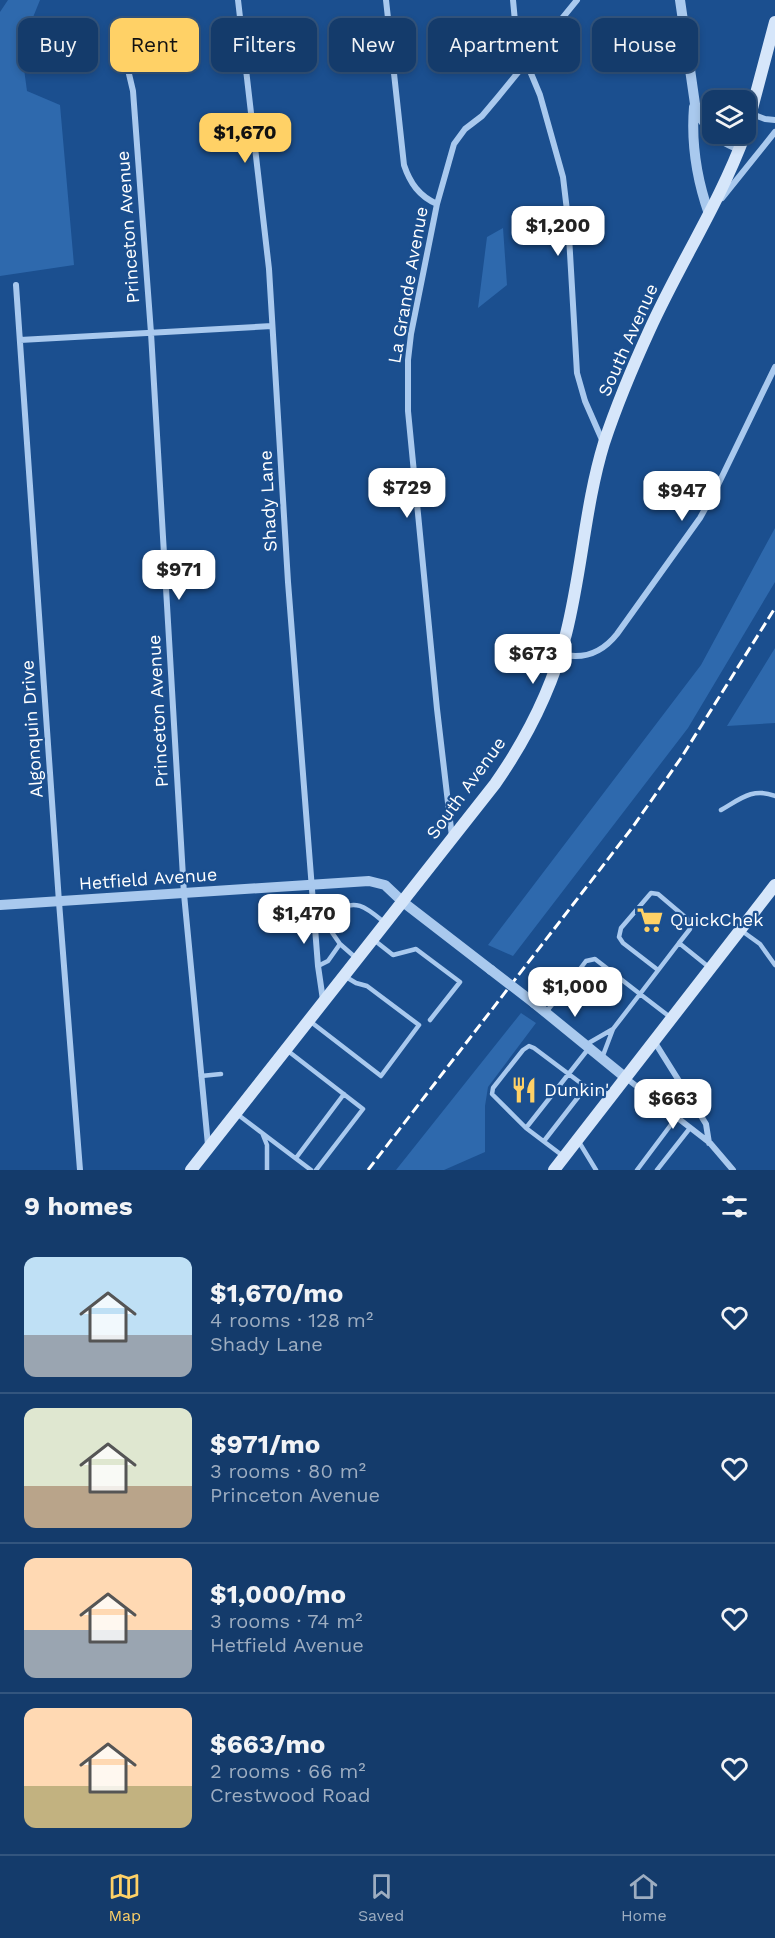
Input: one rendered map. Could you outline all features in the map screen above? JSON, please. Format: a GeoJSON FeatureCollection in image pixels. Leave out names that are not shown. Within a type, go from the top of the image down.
{"type":"FeatureCollection","features":[{"type":"Feature","properties":{"kind":"main road","name":"South Avenue"},"geometry":{"type":"LineString","coordinates":[[756,98],[775,22]]}},
{"type":"Feature","properties":{"kind":"main road","name":"South Avenue"},"geometry":{"type":"LineString","coordinates":[[191,1170],[495,784],[536,717],[550,684],[566,633],[604,444],[650,328],[709,214],[740,144]]}},
{"type":"Feature","properties":{"kind":"main road"},"geometry":{"type":"LineString","coordinates":[[554,1170],[775,885]]}},
{"type":"Feature","properties":{"kind":"street","name":"Shady Lane"},"geometry":{"type":"LineString","coordinates":[[238,0],[267,257],[288,582],[311,886],[323,1001]]}},
{"type":"Feature","properties":{"kind":"street"},"geometry":{"type":"LineString","coordinates":[[386,0],[404,165],[407,175],[417,190],[437,204]]}},
{"type":"Feature","properties":{"kind":"street"},"geometry":{"type":"LineString","coordinates":[[513,0],[515,18]]}},
{"type":"Feature","properties":{"kind":"street","name":"La Grande Avenue"},"geometry":{"type":"LineString","coordinates":[[562,18],[577,0]]}},
{"type":"Feature","properties":{"kind":"street"},"geometry":{"type":"LineString","coordinates":[[680,0],[695,104],[694,132],[698,178],[709,214]]}},
{"type":"Feature","properties":{"kind":"street","name":"Princeton Avenue"},"geometry":{"type":"LineString","coordinates":[[128,72],[133,92],[151,333],[184,894],[208,1149]]}},
{"type":"Feature","properties":{"kind":"street","name":"La Grande Avenue"},"geometry":{"type":"LineString","coordinates":[[452,837],[437,709],[407,386],[411,334],[437,204],[454,144],[465,129],[493,104],[518,72]]}},
{"type":"Feature","properties":{"kind":"street"},"geometry":{"type":"LineString","coordinates":[[531,72],[540,95],[563,177],[568,219],[577,373],[585,401],[604,444]]}},
{"type":"Feature","properties":{"kind":"street"},"geometry":{"type":"LineString","coordinates":[[695,104],[705,127],[714,136],[739,148]]}},
{"type":"Feature","properties":{"kind":"street"},"geometry":{"type":"LineString","coordinates":[[756,116],[775,120]]}},
{"type":"Feature","properties":{"kind":"street"},"geometry":{"type":"LineString","coordinates":[[709,214],[775,132]]}},
{"type":"Feature","properties":{"kind":"street","name":"Algonquin Drive"},"geometry":{"type":"LineString","coordinates":[[16,285],[80,1170]]}},
{"type":"Feature","properties":{"kind":"street"},"geometry":{"type":"LineString","coordinates":[[20,340],[272,326]]}},
{"type":"Feature","properties":{"kind":"street"},"geometry":{"type":"LineString","coordinates":[[560,654],[576,657],[595,653],[611,642],[617,634],[700,518],[775,367]]}},
{"type":"Feature","properties":{"kind":"street","name":"Hetfield Avenue"},"geometry":{"type":"LineString","coordinates":[[0,905],[369,881],[385,885],[403,902],[546,1012],[626,1078]]}},
{"type":"Feature","properties":{"kind":"street"},"geometry":{"type":"LineString","coordinates":[[654,1041],[706,1124],[710,1143]]}},
{"type":"Feature","properties":{"kind":"street"},"geometry":{"type":"LineString","coordinates":[[626,1078],[710,1143],[733,1170]]}},
{"type":"Feature","properties":{"kind":"lane"},"geometry":{"type":"LineString","coordinates":[[721,810],[751,793],[767,793],[775,796]]}},
{"type":"Feature","properties":{"kind":"lane"},"geometry":{"type":"LineString","coordinates":[[602,1058],[613,1029],[690,929],[691,922],[658,894],[651,893],[621,928],[619,937],[623,943],[658,970]]}},
{"type":"Feature","properties":{"kind":"lane"},"geometry":{"type":"LineString","coordinates":[[357,959],[340,944],[331,931],[334,912],[343,906],[356,904],[371,911],[385,923]]}},
{"type":"Feature","properties":{"kind":"lane"},"geometry":{"type":"LineString","coordinates":[[314,906],[324,906],[334,912]]}},
{"type":"Feature","properties":{"kind":"lane"},"geometry":{"type":"LineString","coordinates":[[740,929],[760,944],[775,965]]}},
{"type":"Feature","properties":{"kind":"lane"},"geometry":{"type":"LineString","coordinates":[[372,939],[393,955],[416,950],[460,982],[430,1020]]}},
{"type":"Feature","properties":{"kind":"lane"},"geometry":{"type":"LineString","coordinates":[[679,943],[710,968]]}},
{"type":"Feature","properties":{"kind":"lane"},"geometry":{"type":"LineString","coordinates":[[318,966],[328,961],[340,944]]}},
{"type":"Feature","properties":{"kind":"lane"},"geometry":{"type":"LineString","coordinates":[[571,981],[586,961],[596,959],[671,1018]]}},
{"type":"Feature","properties":{"kind":"lane"},"geometry":{"type":"LineString","coordinates":[[309,1020],[381,1076],[419,1025],[367,986],[356,983],[344,975]]}},
{"type":"Feature","properties":{"kind":"lane"},"geometry":{"type":"LineString","coordinates":[[546,1012],[564,990]]}},
{"type":"Feature","properties":{"kind":"lane"},"geometry":{"type":"LineString","coordinates":[[526,1128],[587,1046],[613,1029]]}},
{"type":"Feature","properties":{"kind":"lane"},"geometry":{"type":"LineString","coordinates":[[564,1157],[526,1128],[492,1094],[493,1088],[522,1050],[529,1046],[534,1048],[586,1087],[612,1095]]}},
{"type":"Feature","properties":{"kind":"lane"},"geometry":{"type":"LineString","coordinates":[[286,1050],[363,1109],[316,1170]]}},
{"type":"Feature","properties":{"kind":"lane"},"geometry":{"type":"LineString","coordinates":[[201,1076],[221,1074]]}},
{"type":"Feature","properties":{"kind":"lane"},"geometry":{"type":"LineString","coordinates":[[544,1142],[586,1087]]}},
{"type":"Feature","properties":{"kind":"lane"},"geometry":{"type":"LineString","coordinates":[[296,1158],[344,1094]]}},
{"type":"Feature","properties":{"kind":"lane"},"geometry":{"type":"LineString","coordinates":[[236,1113],[311,1170]]}},
{"type":"Feature","properties":{"kind":"lane"},"geometry":{"type":"LineString","coordinates":[[637,1170],[676,1118]]}},
{"type":"Feature","properties":{"kind":"lane"},"geometry":{"type":"LineString","coordinates":[[657,1170],[690,1128]]}},
{"type":"Feature","properties":{"kind":"lane"},"geometry":{"type":"LineString","coordinates":[[262,1133],[267,1145],[267,1170]]}},
{"type":"Feature","properties":{"kind":"lane"},"geometry":{"type":"LineString","coordinates":[[578,1140],[596,1170]]}},
{"type":"Feature","properties":{"kind":"shaded area"},"geometry":{"type":"Polygon","coordinates":[[[8,0],[40,0],[33,18],[18,18],[18,72],[24,72],[27,91],[60,105],[74,265],[0,276],[0,12],[8,0]]]}},
{"type":"Feature","properties":{"kind":"shaded area"},"geometry":{"type":"Polygon","coordinates":[[[503,228],[507,285],[478,308],[487,237],[503,228]]]}},
{"type":"Feature","properties":{"kind":"shaded area"},"geometry":{"type":"Polygon","coordinates":[[[775,528],[775,582],[688,728],[513,956],[488,945],[701,665],[775,528]]]}},
{"type":"Feature","properties":{"kind":"shaded area"},"geometry":{"type":"Polygon","coordinates":[[[775,648],[775,723],[727,726],[775,648]]]}},
{"type":"Feature","properties":{"kind":"shaded area"},"geometry":{"type":"Polygon","coordinates":[[[521,1013],[536,1023],[488,1087],[485,1106],[485,1152],[444,1170],[396,1170],[521,1013]]]}},
{"type":"Feature","properties":{"kind":"railway"},"geometry":{"type":"LineString","coordinates":[[368,1170],[632,828],[681,758],[775,608]]}},
{"type":"Feature","properties":{"kind":"place","name":"QuickChek"},"geometry":{"type":"Point","coordinates":[650,920]}},
{"type":"Feature","properties":{"kind":"place","name":"Dunkin'"},"geometry":{"type":"Point","coordinates":[524,1090]}}]}
